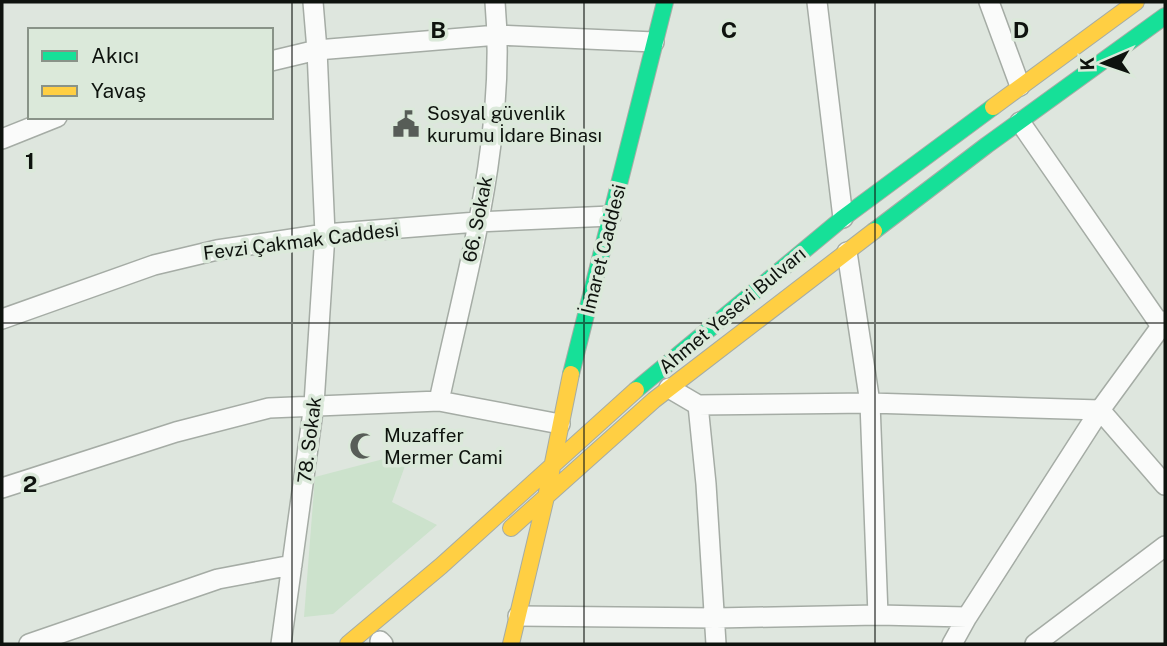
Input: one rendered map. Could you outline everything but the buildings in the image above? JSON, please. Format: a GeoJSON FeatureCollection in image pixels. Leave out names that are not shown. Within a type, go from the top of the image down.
{"type":"FeatureCollection","features":[{"type":"Feature","properties":{"kind":"main road","name":"İmaret Caddesi"},"geometry":{"type":"LineString","coordinates":[[511,644],[546,497],[560,424],[665,2]]}},
{"type":"Feature","properties":{"kind":"main road","name":"Ahmet Yesevi Bulvarı"},"geometry":{"type":"LineString","coordinates":[[348,644],[451,558],[608,413],[843,218],[1136,2]]}},
{"type":"Feature","properties":{"kind":"main road","name":"Ahmet Yesevi Bulvarı"},"geometry":{"type":"LineString","coordinates":[[494,542],[669,388],[1020,122],[1165,16]]}},
{"type":"Feature","properties":{"kind":"street","name":"78. Sokak"},"geometry":{"type":"LineString","coordinates":[[281,644],[314,404],[326,234],[313,2]]}},
{"type":"Feature","properties":{"kind":"street","name":"66. Sokak"},"geometry":{"type":"LineString","coordinates":[[439,401],[489,160],[498,35],[495,2]]}},
{"type":"Feature","properties":{"kind":"street"},"geometry":{"type":"LineString","coordinates":[[817,2],[843,218]]}},
{"type":"Feature","properties":{"kind":"street"},"geometry":{"type":"LineString","coordinates":[[989,2],[1020,86]]}},
{"type":"Feature","properties":{"kind":"street"},"geometry":{"type":"LineString","coordinates":[[273,61],[317,50],[498,35],[654,43]]}},
{"type":"Feature","properties":{"kind":"street"},"geometry":{"type":"LineString","coordinates":[[2,139],[52,119]]}},
{"type":"Feature","properties":{"kind":"street"},"geometry":{"type":"LineString","coordinates":[[952,644],[1100,410],[1163,324],[1020,122]]}},
{"type":"Feature","properties":{"kind":"street","name":"Fevzi Çakmak Caddesi"},"geometry":{"type":"LineString","coordinates":[[2,319],[153,265],[217,250],[326,234],[477,222],[611,216]]}},
{"type":"Feature","properties":{"kind":"street"},"geometry":{"type":"LineString","coordinates":[[847,252],[870,402],[878,615]]}},
{"type":"Feature","properties":{"kind":"street"},"geometry":{"type":"LineString","coordinates":[[669,388],[698,405],[870,402],[1100,410],[1165,485]]}},
{"type":"Feature","properties":{"kind":"street"},"geometry":{"type":"LineString","coordinates":[[2,488],[176,432],[269,408],[314,404],[439,401],[560,424]]}},
{"type":"Feature","properties":{"kind":"street"},"geometry":{"type":"LineString","coordinates":[[698,405],[716,644]]}},
{"type":"Feature","properties":{"kind":"street"},"geometry":{"type":"LineString","coordinates":[[1035,644],[1165,546]]}},
{"type":"Feature","properties":{"kind":"street"},"geometry":{"type":"LineString","coordinates":[[29,644],[218,579],[292,565]]}},
{"type":"Feature","properties":{"kind":"street"},"geometry":{"type":"LineString","coordinates":[[518,616],[967,617]]}},
{"type":"Feature","properties":{"kind":"green space"},"geometry":{"type":"Polygon","coordinates":[[[410,452],[392,502],[437,525],[333,614],[304,617],[315,477],[410,452]]]}},
{"type":"Feature","properties":{"kind":"traffic: fast"},"geometry":{"type":"LineString","coordinates":[[571,374],[665,2]]}},
{"type":"Feature","properties":{"kind":"traffic: fast"},"geometry":{"type":"LineString","coordinates":[[874,231],[1165,16]]}},
{"type":"Feature","properties":{"kind":"traffic: fast"},"geometry":{"type":"LineString","coordinates":[[636,390],[843,218],[993,107]]}},
{"type":"Feature","properties":{"kind":"traffic: slow"},"geometry":{"type":"LineString","coordinates":[[993,107],[1136,2]]}},
{"type":"Feature","properties":{"kind":"traffic: slow"},"geometry":{"type":"LineString","coordinates":[[511,528],[654,400],[874,231]]}},
{"type":"Feature","properties":{"kind":"traffic: slow"},"geometry":{"type":"LineString","coordinates":[[511,644],[546,497],[571,374]]}},
{"type":"Feature","properties":{"kind":"traffic: slow"},"geometry":{"type":"LineString","coordinates":[[348,644],[441,566],[636,390]]}},
{"type":"Feature","properties":{"kind":"place","name":"Sosyal güvenlik kurumu İdare Binası"},"geometry":{"type":"Point","coordinates":[406,124]}},
{"type":"Feature","properties":{"kind":"place","name":"Muzaffer Mermer Cami"},"geometry":{"type":"Point","coordinates":[363,446]}}]}
